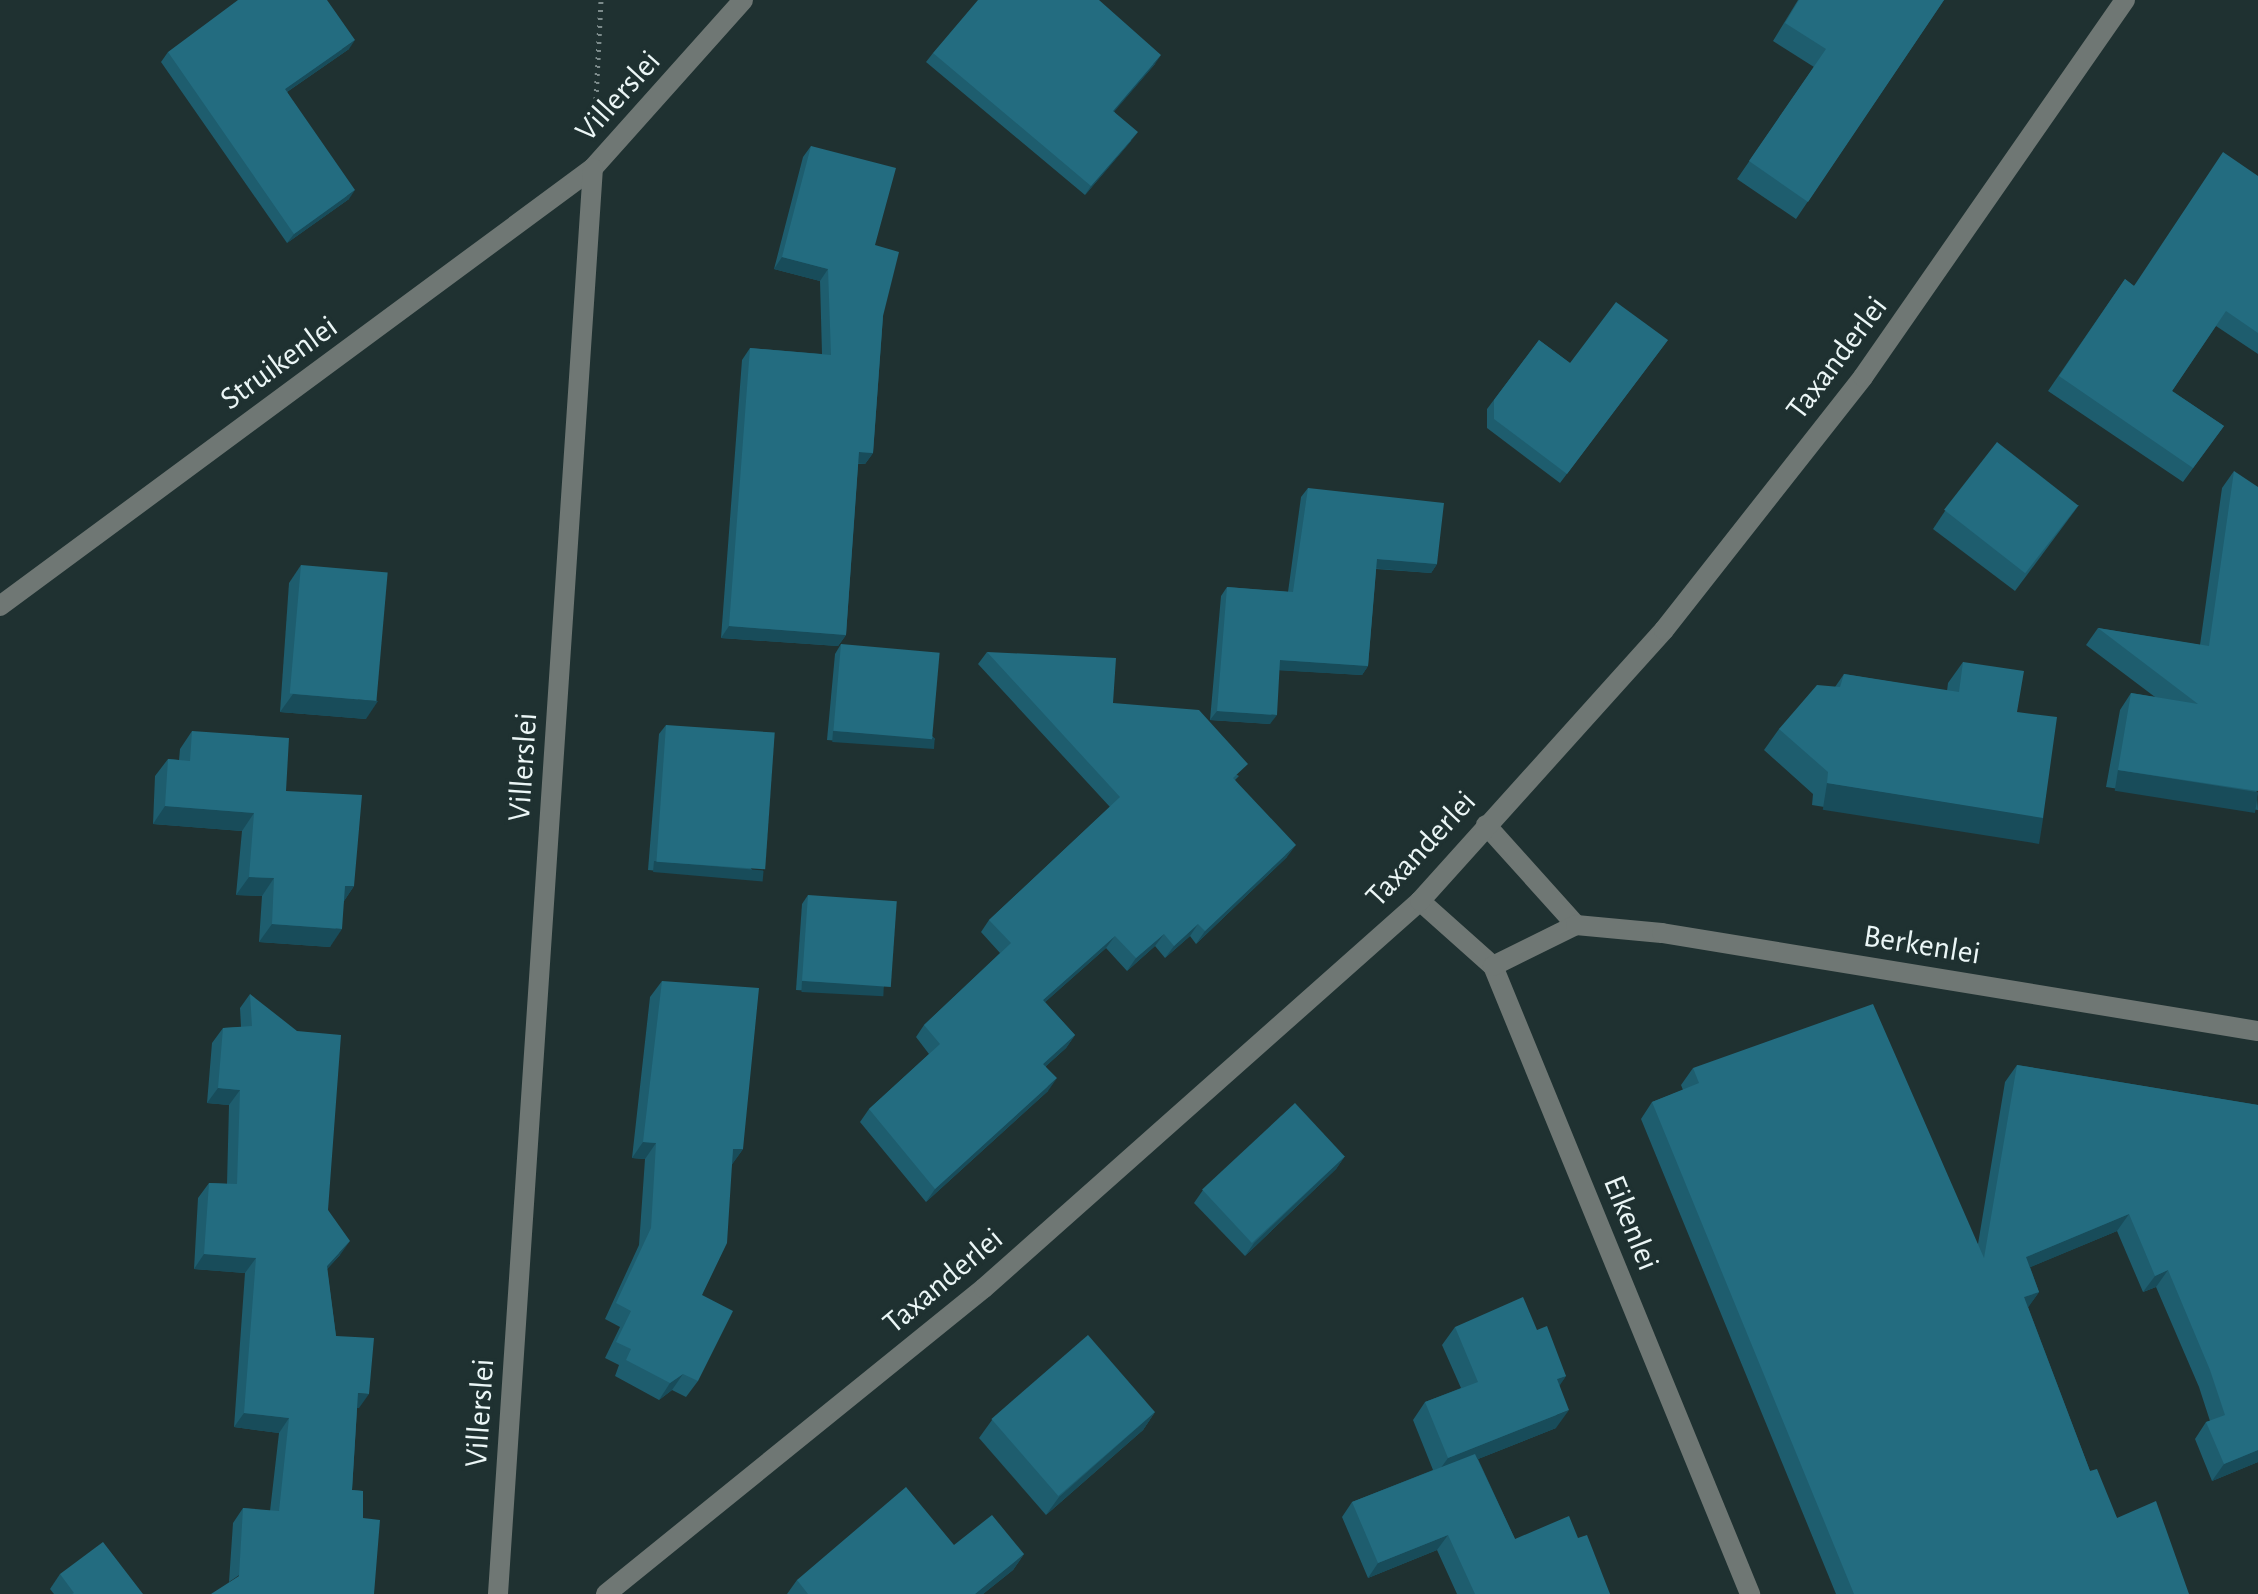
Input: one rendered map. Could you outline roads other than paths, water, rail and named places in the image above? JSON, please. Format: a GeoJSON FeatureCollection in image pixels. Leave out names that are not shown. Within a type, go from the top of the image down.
{"type":"FeatureCollection","features":[{"type":"Feature","properties":{"kind":"street","name":"Villerslei"},"geometry":{"type":"LineString","coordinates":[[498,1594],[593,168],[743,0]]}},
{"type":"Feature","properties":{"kind":"street","name":"Taxanderlei"},"geometry":{"type":"LineString","coordinates":[[606,1594],[984,1288],[1420,901],[1664,630],[1863,377],[2125,0]]}},
{"type":"Feature","properties":{"kind":"street","name":"Struikenlei"},"geometry":{"type":"LineString","coordinates":[[0,606],[593,168]]}},
{"type":"Feature","properties":{"kind":"street"},"geometry":{"type":"LineString","coordinates":[[1486,825],[1576,925],[1493,966]]}},
{"type":"Feature","properties":{"kind":"street","name":"Eikenlei"},"geometry":{"type":"LineString","coordinates":[[1420,901],[1493,966],[1750,1594]]}},
{"type":"Feature","properties":{"kind":"street","name":"Berkenlei"},"geometry":{"type":"LineString","coordinates":[[1576,925],[1662,933],[2258,1031]]}}]}
